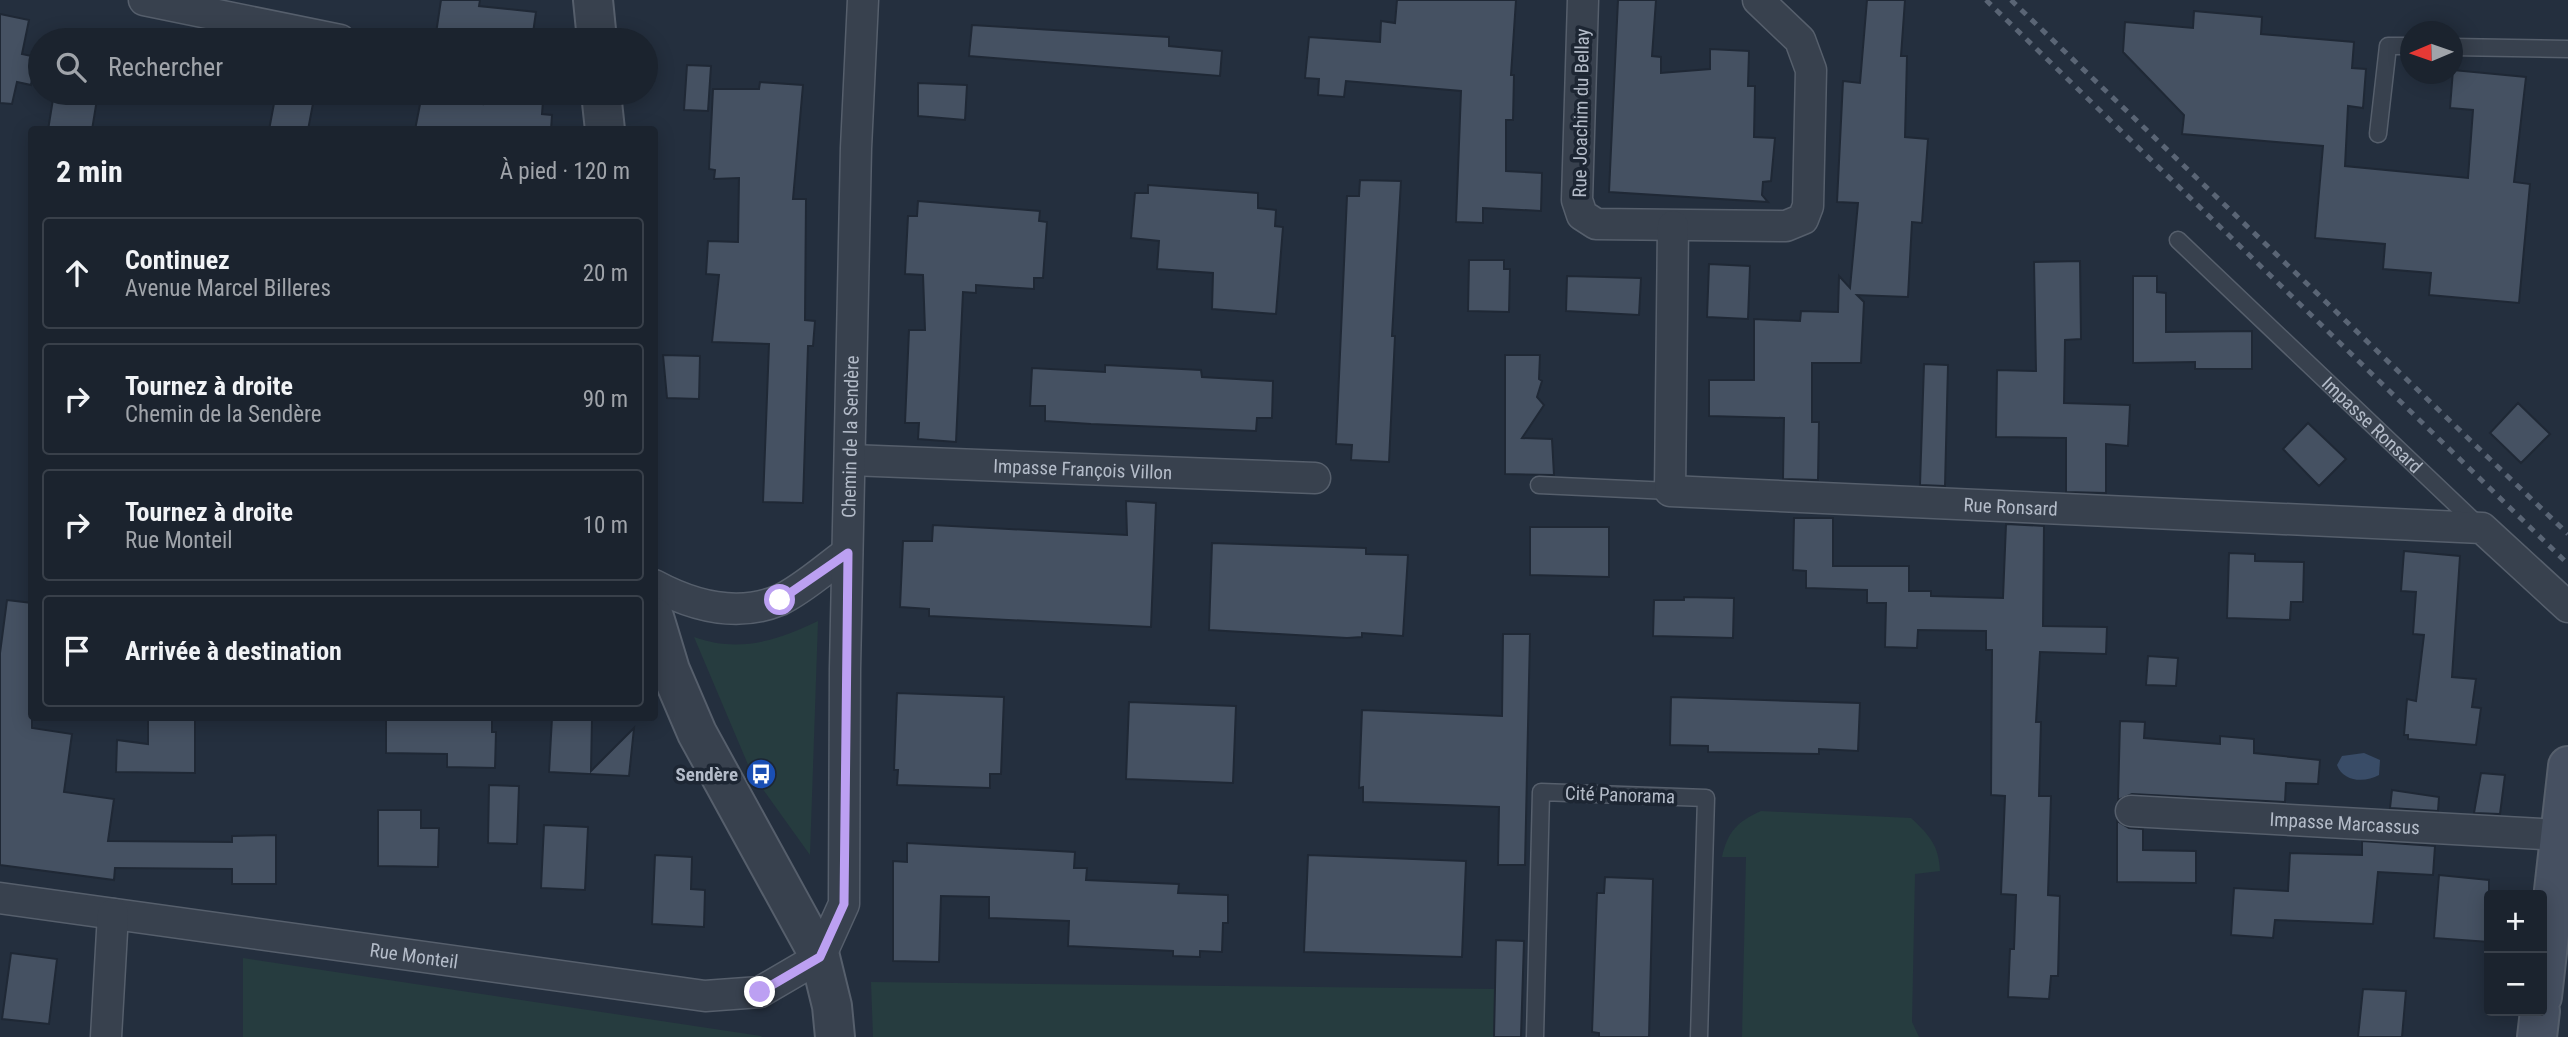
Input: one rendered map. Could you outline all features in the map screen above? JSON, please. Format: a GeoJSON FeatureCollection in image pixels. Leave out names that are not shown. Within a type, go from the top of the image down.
{"type":"FeatureCollection","features":[{"type":"Feature","properties":{"kind":"main road"},"geometry":{"type":"LineString","coordinates":[[2547,953],[2568,766]]}},
{"type":"Feature","properties":{"kind":"main road"},"geometry":{"type":"LineString","coordinates":[[2538,1037],[2540,1016]]}},
{"type":"Feature","properties":{"kind":"street"},"geometry":{"type":"LineString","coordinates":[[144,0],[281,28]]}},
{"type":"Feature","properties":{"kind":"street"},"geometry":{"type":"LineString","coordinates":[[593,0],[596,28]]}},
{"type":"Feature","properties":{"kind":"street","name":"Chemin de la Sendère"},"geometry":{"type":"LineString","coordinates":[[820,957],[844,904],[856,148],[863,0]]}},
{"type":"Feature","properties":{"kind":"street","name":"Rue Joachim du Bellay"},"geometry":{"type":"LineString","coordinates":[[1583,0],[1577,200],[1582,215],[1596,224],[1786,226],[1803,219],[1808,206],[1811,70],[1800,40],[1758,0]]}},
{"type":"Feature","properties":{"kind":"street"},"geometry":{"type":"LineString","coordinates":[[602,105],[605,126]]}},
{"type":"Feature","properties":{"kind":"street"},"geometry":{"type":"LineString","coordinates":[[1670,491],[1673,226]]}},
{"type":"Feature","properties":{"kind":"street","name":"Impasse François Villon"},"geometry":{"type":"LineString","coordinates":[[850,460],[1315,478]]}},
{"type":"Feature","properties":{"kind":"street","name":"Rue Ronsard"},"geometry":{"type":"LineString","coordinates":[[1670,491],[2482,528]]}},
{"type":"Feature","properties":{"kind":"street","name":"Impasse Ronsard"},"geometry":{"type":"LineString","coordinates":[[2482,528],[2568,607]]}},
{"type":"Feature","properties":{"kind":"street"},"geometry":{"type":"LineString","coordinates":[[658,586],[684,601],[734,611],[780,600],[848,553]]}},
{"type":"Feature","properties":{"kind":"street"},"geometry":{"type":"LineString","coordinates":[[658,630],[670,670],[697,733],[820,957],[832,1006],[835,1037]]}},
{"type":"Feature","properties":{"kind":"street","name":"Impasse Marcassus"},"geometry":{"type":"LineString","coordinates":[[2131,811],[2559,835]]}},
{"type":"Feature","properties":{"kind":"street","name":"Rue Monteil"},"geometry":{"type":"LineString","coordinates":[[0,898],[705,996],[760,992],[820,957]]}},
{"type":"Feature","properties":{"kind":"street"},"geometry":{"type":"LineString","coordinates":[[106,1037],[113,914]]}},
{"type":"Feature","properties":{"kind":"lane"},"geometry":{"type":"LineString","coordinates":[[2378,134],[2388,46],[2400,47]]}},
{"type":"Feature","properties":{"kind":"lane"},"geometry":{"type":"LineString","coordinates":[[2463,47],[2568,49]]}},
{"type":"Feature","properties":{"kind":"lane","name":"Impasse Ronsard"},"geometry":{"type":"LineString","coordinates":[[2178,240],[2482,528]]}},
{"type":"Feature","properties":{"kind":"lane","name":"Rue Ronsard"},"geometry":{"type":"LineString","coordinates":[[1539,485],[1670,491]]}},
{"type":"Feature","properties":{"kind":"lane","name":"Cité Panorama"},"geometry":{"type":"LineString","coordinates":[[1535,1037],[1541,792],[1706,798],[1699,1037]]}},
{"type":"Feature","properties":{"kind":"green space"},"geometry":{"type":"Polygon","coordinates":[[[818,621],[810,855],[752,774],[694,637],[710,642],[742,644],[772,639],[818,621]]]}},
{"type":"Feature","properties":{"kind":"green space"},"geometry":{"type":"Polygon","coordinates":[[[1761,811],[1911,818],[1932,841],[1938,854],[1940,871],[1915,874],[1912,1022],[1919,1037],[1742,1037],[1746,857],[1722,857],[1727,840],[1735,828],[1761,811]]]}},
{"type":"Feature","properties":{"kind":"green space"},"geometry":{"type":"Polygon","coordinates":[[[243,958],[761,1036],[762,1037],[243,1037],[243,958]]]}},
{"type":"Feature","properties":{"kind":"green space"},"geometry":{"type":"Polygon","coordinates":[[[871,982],[1495,989],[1494,1037],[873,1037],[871,982]]]}},
{"type":"Feature","properties":{"kind":"water"},"geometry":{"type":"Polygon","coordinates":[[[2364,753],[2380,760],[2379,775],[2361,780],[2349,778],[2340,771],[2337,765],[2342,756],[2364,753]]]}},
{"type":"Feature","properties":{"kind":"building"},"geometry":{"type":"Polygon","coordinates":[[[441,0],[480,0],[479,6],[536,12],[534,28],[437,28],[441,0]]]}},
{"type":"Feature","properties":{"kind":"building"},"geometry":{"type":"Polygon","coordinates":[[[1397,0],[1516,0],[1511,75],[1514,75],[1513,120],[1506,120],[1506,171],[1542,173],[1541,211],[1483,208],[1483,223],[1456,222],[1461,91],[1346,81],[1344,97],[1318,95],[1319,79],[1305,78],[1309,37],[1380,42],[1381,21],[1395,23],[1397,0]]]}},
{"type":"Feature","properties":{"kind":"building"},"geometry":{"type":"Polygon","coordinates":[[[1618,0],[1656,0],[1652,56],[1661,57],[1661,73],[1710,69],[1710,49],[1749,51],[1748,86],[1755,86],[1754,137],[1775,138],[1771,181],[1763,182],[1762,195],[1768,202],[1609,192],[1618,0]]]}},
{"type":"Feature","properties":{"kind":"building"},"geometry":{"type":"Polygon","coordinates":[[[1867,0],[1905,0],[1901,56],[1907,56],[1905,137],[1928,139],[1922,223],[1912,222],[1908,297],[1857,295],[1864,302],[1861,363],[1812,363],[1812,422],[1819,422],[1818,480],[1783,479],[1784,418],[1709,416],[1709,380],[1754,380],[1754,319],[1800,321],[1801,311],[1838,312],[1839,276],[1850,288],[1858,203],[1837,202],[1843,81],[1860,83],[1867,0]]]}},
{"type":"Feature","properties":{"kind":"building"},"geometry":{"type":"Polygon","coordinates":[[[2194,11],[2262,17],[2261,34],[2354,42],[2352,68],[2366,69],[2363,108],[2348,106],[2345,166],[2468,178],[2473,110],[2450,108],[2452,84],[2463,84],[2463,71],[2526,77],[2514,182],[2530,184],[2519,303],[2429,295],[2431,273],[2383,269],[2385,244],[2315,238],[2323,146],[2182,134],[2184,115],[2123,52],[2125,22],[2193,28],[2194,11]]]}},
{"type":"Feature","properties":{"kind":"building"},"geometry":{"type":"Polygon","coordinates":[[[0,14],[29,20],[22,54],[28,55],[28,84],[17,82],[12,104],[0,103],[0,14]]]}},
{"type":"Feature","properties":{"kind":"building"},"geometry":{"type":"Polygon","coordinates":[[[972,25],[1169,37],[1169,46],[1222,51],[1220,76],[969,56],[972,25]]]}},
{"type":"Feature","properties":{"kind":"building"},"geometry":{"type":"Polygon","coordinates":[[[687,65],[711,66],[708,111],[684,110],[687,65]]]}},
{"type":"Feature","properties":{"kind":"building"},"geometry":{"type":"Polygon","coordinates":[[[760,82],[803,85],[793,199],[806,199],[805,320],[815,321],[813,346],[808,346],[803,503],[763,502],[769,344],[712,342],[719,275],[706,274],[708,241],[738,242],[739,178],[714,179],[715,170],[709,169],[713,89],[759,89],[760,82]]]}},
{"type":"Feature","properties":{"kind":"building"},"geometry":{"type":"Polygon","coordinates":[[[918,83],[967,85],[965,120],[918,116],[918,83]]]}},
{"type":"Feature","properties":{"kind":"building"},"geometry":{"type":"Polygon","coordinates":[[[52,105],[96,105],[93,126],[49,126],[52,105]]]}},
{"type":"Feature","properties":{"kind":"building"},"geometry":{"type":"Polygon","coordinates":[[[274,105],[313,105],[309,126],[270,126],[274,105]]]}},
{"type":"Feature","properties":{"kind":"building"},"geometry":{"type":"Polygon","coordinates":[[[420,105],[543,105],[542,114],[552,115],[551,126],[416,126],[420,105]]]}},
{"type":"Feature","properties":{"kind":"building"},"geometry":{"type":"Polygon","coordinates":[[[1360,180],[1401,181],[1392,336],[1395,336],[1389,462],[1351,460],[1352,445],[1336,444],[1347,196],[1359,196],[1360,180]]]}},
{"type":"Feature","properties":{"kind":"building"},"geometry":{"type":"Polygon","coordinates":[[[1148,185],[1258,193],[1258,208],[1276,210],[1275,226],[1283,227],[1276,314],[1212,309],[1213,273],[1157,269],[1159,241],[1131,238],[1135,193],[1148,193],[1148,185]]]}},
{"type":"Feature","properties":{"kind":"building"},"geometry":{"type":"Polygon","coordinates":[[[918,201],[1040,211],[1039,221],[1047,222],[1043,278],[1034,278],[1034,289],[976,285],[976,293],[963,292],[956,442],[918,439],[919,423],[905,423],[909,330],[925,330],[923,275],[905,274],[908,216],[917,216],[918,201]]]}},
{"type":"Feature","properties":{"kind":"building"},"geometry":{"type":"Polygon","coordinates":[[[1469,260],[1504,260],[1504,269],[1510,269],[1509,312],[1468,311],[1469,260]]]}},
{"type":"Feature","properties":{"kind":"building"},"geometry":{"type":"Polygon","coordinates":[[[2080,261],[2081,339],[2065,340],[2064,403],[2130,405],[2128,446],[2106,444],[2106,493],[2066,492],[2066,438],[1996,437],[1997,370],[2036,371],[2034,262],[2080,261]]]}},
{"type":"Feature","properties":{"kind":"building"},"geometry":{"type":"Polygon","coordinates":[[[1709,264],[1750,266],[1748,319],[1707,317],[1709,264]]]}},
{"type":"Feature","properties":{"kind":"building"},"geometry":{"type":"Polygon","coordinates":[[[1567,276],[1641,278],[1639,315],[1566,311],[1567,276]]]}},
{"type":"Feature","properties":{"kind":"building"},"geometry":{"type":"Polygon","coordinates":[[[2133,276],[2157,276],[2157,292],[2166,293],[2166,332],[2252,331],[2252,369],[2195,369],[2195,362],[2133,363],[2133,276]]]}},
{"type":"Feature","properties":{"kind":"building"},"geometry":{"type":"Polygon","coordinates":[[[663,355],[700,356],[699,399],[667,398],[663,355]]]}},
{"type":"Feature","properties":{"kind":"building"},"geometry":{"type":"Polygon","coordinates":[[[1505,355],[1540,355],[1539,379],[1542,381],[1537,397],[1544,405],[1522,438],[1552,439],[1554,475],[1505,474],[1505,355]]]}},
{"type":"Feature","properties":{"kind":"building"},"geometry":{"type":"Polygon","coordinates":[[[1924,364],[1948,365],[1945,486],[1920,485],[1924,364]]]}},
{"type":"Feature","properties":{"kind":"building"},"geometry":{"type":"Polygon","coordinates":[[[1105,365],[1201,370],[1202,377],[1273,381],[1272,418],[1257,418],[1256,431],[1091,424],[1045,421],[1045,406],[1030,406],[1032,368],[1105,372],[1105,365]]]}},
{"type":"Feature","properties":{"kind":"building"},"geometry":{"type":"Polygon","coordinates":[[[2518,403],[2550,434],[2521,463],[2490,433],[2518,403]]]}},
{"type":"Feature","properties":{"kind":"building"},"geometry":{"type":"Polygon","coordinates":[[[2308,423],[2346,459],[2319,486],[2283,449],[2308,423]]]}},
{"type":"Feature","properties":{"kind":"building"},"geometry":{"type":"Polygon","coordinates":[[[1126,501],[1156,503],[1151,627],[929,616],[929,609],[900,607],[903,541],[932,541],[933,525],[1127,535],[1126,501]]]}},
{"type":"Feature","properties":{"kind":"building"},"geometry":{"type":"Polygon","coordinates":[[[1794,518],[1833,518],[1833,566],[1909,566],[1909,591],[1931,591],[1931,596],[2003,598],[2006,524],[2044,526],[2043,626],[2107,627],[2106,654],[2040,652],[2036,722],[2041,722],[2039,796],[2051,796],[2048,895],[2060,896],[2058,976],[2051,976],[2049,999],[2008,997],[2010,949],[2014,949],[2016,895],[2001,894],[2005,796],[1991,795],[1992,650],[1986,650],[1986,631],[1918,630],[1917,648],[1885,647],[1886,603],[1867,603],[1867,590],[1806,588],[1806,571],[1793,570],[1794,518]]]}},
{"type":"Feature","properties":{"kind":"building"},"geometry":{"type":"Polygon","coordinates":[[[1530,527],[1609,527],[1609,577],[1530,575],[1530,527]]]}},
{"type":"Feature","properties":{"kind":"building"},"geometry":{"type":"Polygon","coordinates":[[[1212,543],[1366,548],[1366,554],[1408,555],[1403,636],[1362,633],[1362,637],[1347,638],[1209,630],[1212,543]]]}},
{"type":"Feature","properties":{"kind":"building"},"geometry":{"type":"Polygon","coordinates":[[[2404,551],[2460,556],[2452,677],[2476,679],[2472,707],[2481,708],[2476,745],[2408,739],[2408,735],[2404,735],[2407,699],[2416,701],[2424,635],[2413,634],[2416,592],[2401,591],[2404,551]]]}},
{"type":"Feature","properties":{"kind":"building"},"geometry":{"type":"Polygon","coordinates":[[[2229,553],[2255,554],[2255,561],[2304,562],[2303,602],[2291,602],[2290,620],[2227,618],[2229,553]]]}},
{"type":"Feature","properties":{"kind":"building"},"geometry":{"type":"Polygon","coordinates":[[[1684,597],[1734,598],[1733,638],[1653,636],[1654,600],[1684,600],[1684,597]]]}},
{"type":"Feature","properties":{"kind":"building"},"geometry":{"type":"Polygon","coordinates":[[[7,600],[28,603],[28,721],[32,721],[32,728],[72,734],[64,792],[114,799],[108,841],[232,842],[232,836],[276,835],[276,884],[232,884],[232,869],[115,868],[114,880],[0,865],[0,653],[7,600]]]}},
{"type":"Feature","properties":{"kind":"building"},"geometry":{"type":"Polygon","coordinates":[[[1503,634],[1530,634],[1525,865],[1498,865],[1499,807],[1363,802],[1363,787],[1359,788],[1362,710],[1502,716],[1503,634]]]}},
{"type":"Feature","properties":{"kind":"building"},"geometry":{"type":"Polygon","coordinates":[[[2148,656],[2178,658],[2176,686],[2146,685],[2148,656]]]}},
{"type":"Feature","properties":{"kind":"building"},"geometry":{"type":"Polygon","coordinates":[[[897,693],[1004,697],[1001,774],[990,774],[990,788],[897,785],[898,770],[894,770],[897,693]]]}},
{"type":"Feature","properties":{"kind":"building"},"geometry":{"type":"Polygon","coordinates":[[[1671,697],[1860,703],[1858,751],[1819,749],[1819,754],[1708,752],[1708,746],[1670,745],[1671,697]]]}},
{"type":"Feature","properties":{"kind":"building"},"geometry":{"type":"Polygon","coordinates":[[[1129,702],[1236,706],[1233,783],[1126,779],[1129,702]]]}},
{"type":"Feature","properties":{"kind":"building"},"geometry":{"type":"Polygon","coordinates":[[[148,721],[195,721],[195,773],[116,772],[117,740],[148,744],[148,721]]]}},
{"type":"Feature","properties":{"kind":"building"},"geometry":{"type":"Polygon","coordinates":[[[386,721],[492,721],[492,732],[496,732],[495,768],[447,767],[447,754],[386,753],[386,721]]]}},
{"type":"Feature","properties":{"kind":"building"},"geometry":{"type":"Polygon","coordinates":[[[552,721],[592,721],[591,771],[634,728],[629,776],[549,772],[552,721]]]}},
{"type":"Feature","properties":{"kind":"building"},"geometry":{"type":"Polygon","coordinates":[[[2120,721],[2145,722],[2144,738],[2220,744],[2220,736],[2254,739],[2254,753],[2320,760],[2318,784],[2286,783],[2285,802],[2132,794],[2118,800],[2120,721]]]}},
{"type":"Feature","properties":{"kind":"building"},"geometry":{"type":"Polygon","coordinates":[[[2481,773],[2505,775],[2500,814],[2474,813],[2481,773]]]}},
{"type":"Feature","properties":{"kind":"building"},"geometry":{"type":"Polygon","coordinates":[[[489,785],[519,786],[517,844],[488,843],[489,785]]]}},
{"type":"Feature","properties":{"kind":"building"},"geometry":{"type":"Polygon","coordinates":[[[2392,790],[2439,797],[2438,811],[2390,808],[2392,790]]]}},
{"type":"Feature","properties":{"kind":"building"},"geometry":{"type":"Polygon","coordinates":[[[378,810],[421,810],[421,828],[439,828],[438,867],[378,866],[378,810]]]}},
{"type":"Feature","properties":{"kind":"building"},"geometry":{"type":"Polygon","coordinates":[[[2117,821],[2129,828],[2143,829],[2143,850],[2196,851],[2196,883],[2117,882],[2117,821]]]}},
{"type":"Feature","properties":{"kind":"building"},"geometry":{"type":"Polygon","coordinates":[[[544,825],[588,827],[585,890],[541,888],[544,825]]]}},
{"type":"Feature","properties":{"kind":"building"},"geometry":{"type":"Polygon","coordinates":[[[2362,841],[2435,846],[2433,875],[2378,872],[2373,924],[2275,920],[2273,938],[2231,935],[2234,888],[2288,891],[2290,853],[2362,855],[2362,841]]]}},
{"type":"Feature","properties":{"kind":"building"},"geometry":{"type":"Polygon","coordinates":[[[907,843],[1075,852],[1074,868],[1087,868],[1086,880],[1179,884],[1178,893],[1228,895],[1228,923],[1223,923],[1222,952],[1200,951],[1200,957],[1173,956],[1173,951],[1068,946],[1069,921],[989,918],[989,897],[941,896],[939,962],[893,961],[893,861],[907,862],[907,843]]]}},
{"type":"Feature","properties":{"kind":"building"},"geometry":{"type":"Polygon","coordinates":[[[655,855],[692,857],[691,889],[705,890],[704,927],[652,924],[655,855]]]}},
{"type":"Feature","properties":{"kind":"building"},"geometry":{"type":"Polygon","coordinates":[[[1308,855],[1466,861],[1462,957],[1304,952],[1308,855]]]}},
{"type":"Feature","properties":{"kind":"building"},"geometry":{"type":"Polygon","coordinates":[[[2439,875],[2489,880],[2489,890],[2484,890],[2484,942],[2434,938],[2439,875]]]}},
{"type":"Feature","properties":{"kind":"building"},"geometry":{"type":"Polygon","coordinates":[[[1605,877],[1653,879],[1649,1037],[1599,1037],[1599,1033],[1592,1032],[1597,893],[1604,893],[1605,877]]]}},
{"type":"Feature","properties":{"kind":"building"},"geometry":{"type":"Polygon","coordinates":[[[1496,940],[1524,941],[1521,1037],[1494,1037],[1496,940]]]}},
{"type":"Feature","properties":{"kind":"building"},"geometry":{"type":"Polygon","coordinates":[[[11,953],[57,959],[49,1024],[2,1019],[11,953]]]}},
{"type":"Feature","properties":{"kind":"building"},"geometry":{"type":"Polygon","coordinates":[[[2363,989],[2406,991],[2402,1037],[2358,1037],[2363,989]]]}},
{"type":"Feature","properties":{"kind":"railway"},"geometry":{"type":"LineString","coordinates":[[1986,0],[2568,564]]}},
{"type":"Feature","properties":{"kind":"railway"},"geometry":{"type":"LineString","coordinates":[[2011,0],[2568,534]]}},
{"type":"Feature","properties":{"kind":"place","name":"Sendère"},"geometry":{"type":"Point","coordinates":[761,774]}},
{"type":"Feature","properties":{"kind":"route"},"geometry":{"type":"LineString","coordinates":[[760,992],[820,957],[844,904],[848,553],[780,600]]}}]}
